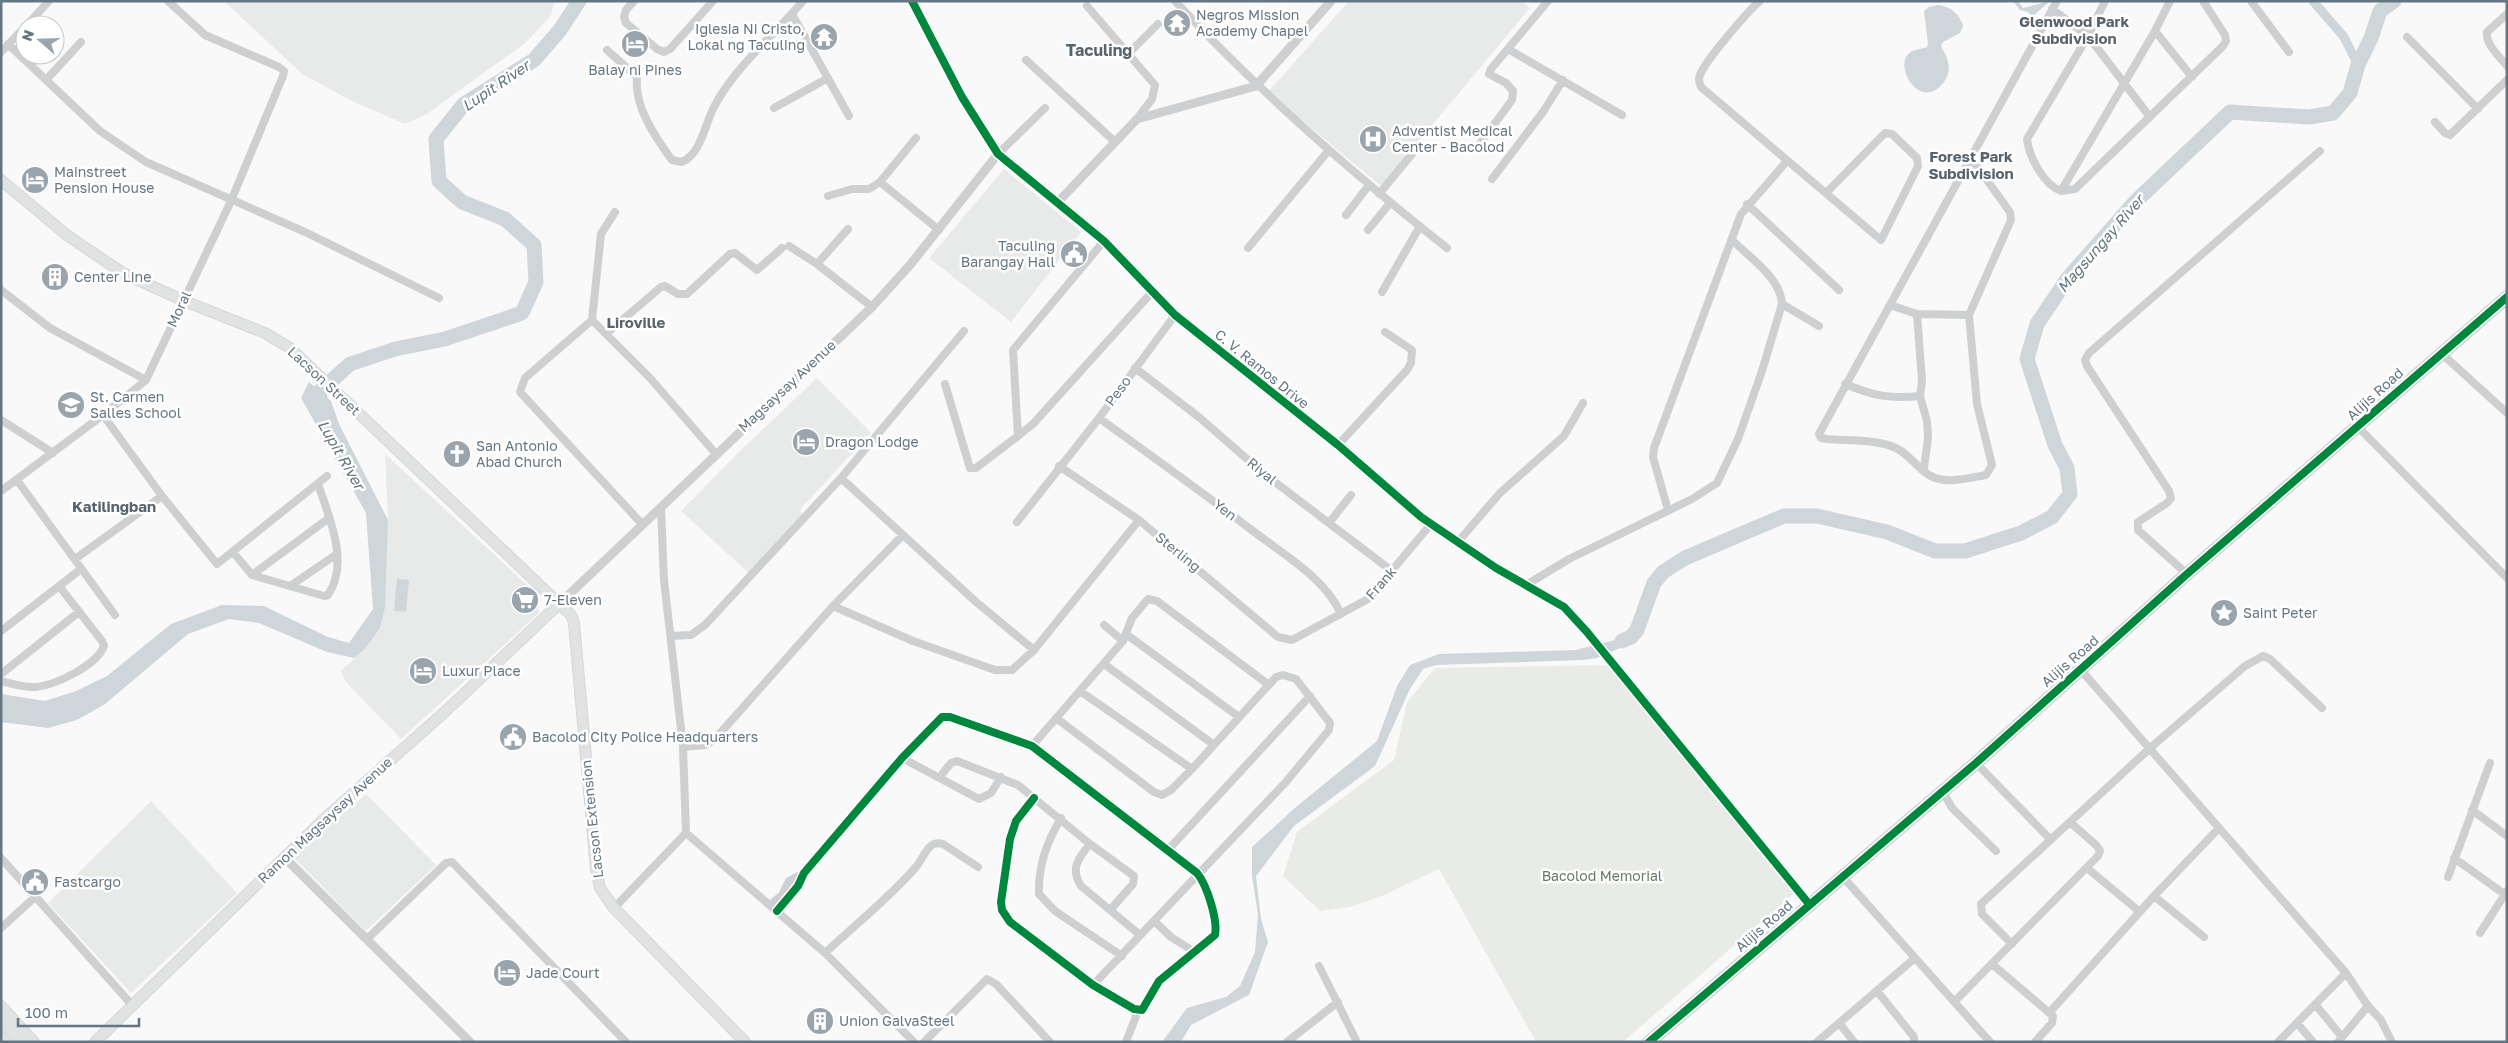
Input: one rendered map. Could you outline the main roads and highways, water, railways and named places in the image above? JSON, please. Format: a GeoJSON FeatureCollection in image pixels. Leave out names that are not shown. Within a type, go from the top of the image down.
{"type":"FeatureCollection","features":[{"type":"Feature","properties":{"kind":"main road","name":"Lacson Street"},"geometry":{"type":"LineString","coordinates":[[1,180],[68,236],[123,273],[182,300],[277,339],[314,370],[478,529],[559,604]]}},
{"type":"Feature","properties":{"kind":"main road","name":"Alijis Road"},"geometry":{"type":"LineString","coordinates":[[1649,1042],[1943,792],[2187,574],[2507,297]]}},
{"type":"Feature","properties":{"kind":"main road","name":"Ramon Magsaysay Avenue"},"geometry":{"type":"LineString","coordinates":[[95,1042],[284,857],[510,652],[559,604]]}},
{"type":"Feature","properties":{"kind":"main road","name":"Lacson Extension"},"geometry":{"type":"LineString","coordinates":[[559,604],[571,615],[574,623],[597,879],[604,897],[745,1042]]}},
{"type":"Feature","properties":{"kind":"main road"},"geometry":{"type":"LineString","coordinates":[[1,1006],[34,1042]]}},
{"type":"Feature","properties":{"kind":"main road"},"geometry":{"type":"LineString","coordinates":[[1,1020],[22,1042]]}},
{"type":"Feature","properties":{"kind":"main road"},"geometry":{"type":"LineString","coordinates":[[1,1037],[6,1042]]}},
{"type":"Feature","properties":{"kind":"water"},"geometry":{"type":"Polygon","coordinates":[[[2013,1],[2018,1],[2023,8],[2050,1],[2032,17],[2028,12],[2020,10],[2013,1]]]}},
{"type":"Feature","properties":{"kind":"water"},"geometry":{"type":"Polygon","coordinates":[[[1938,5],[1954,11],[1963,26],[1960,33],[1943,42],[1941,46],[1949,64],[1947,77],[1935,90],[1926,92],[1918,89],[1911,83],[1906,75],[1904,66],[1906,58],[1911,52],[1927,47],[1924,11],[1929,7],[1938,5]]]}},
{"type":"Feature","properties":{"kind":"water"},"geometry":{"type":"Polygon","coordinates":[[[309,382],[331,401],[339,424],[388,520],[385,607],[380,628],[365,649],[354,658],[327,652],[259,623],[229,619],[188,634],[105,704],[77,720],[48,728],[1,722],[1,694],[45,701],[76,691],[107,676],[171,624],[222,605],[264,606],[328,637],[349,643],[373,609],[366,513],[301,398],[309,382]]]}},
{"type":"Feature","properties":{"kind":"water"},"geometry":{"type":"Polygon","coordinates":[[[397,579],[409,580],[406,612],[394,611],[397,579]]]}},
{"type":"Feature","properties":{"kind":"water"},"geometry":{"type":"Polygon","coordinates":[[[1615,640],[1622,641],[1620,648],[1597,658],[1436,665],[1423,669],[1410,689],[1375,766],[1294,826],[1256,876],[1261,919],[1268,942],[1249,995],[1191,1025],[1181,1042],[1162,1042],[1187,1008],[1226,997],[1240,986],[1255,952],[1258,915],[1252,875],[1252,847],[1296,807],[1377,741],[1397,686],[1410,665],[1439,654],[1576,650],[1615,640]]]}},
{"type":"Feature","properties":{"kind":"waterway","name":"Lupit River"},"geometry":{"type":"LineString","coordinates":[[319,411],[320,391],[350,364],[395,349],[445,339],[522,313],[536,282],[534,245],[505,219],[462,202],[439,181],[436,139],[464,104],[534,60],[560,30],[579,1]]}},
{"type":"Feature","properties":{"kind":"waterway"},"geometry":{"type":"LineString","coordinates":[[2313,1],[2344,37],[2358,65]]}},
{"type":"Feature","properties":{"kind":"waterway","name":"Magsungay River"},"geometry":{"type":"LineString","coordinates":[[1622,641],[1631,637],[1637,630],[1654,583],[1663,572],[1685,558],[1784,516],[1817,516],[1887,532],[1935,551],[1965,551],[2021,533],[2052,517],[2070,494],[2067,468],[2055,445],[2027,359],[2037,324],[2068,278],[2136,201],[2230,112],[2309,117],[2333,113],[2350,93],[2358,65],[2371,38],[2380,11],[2394,1]]}},
{"type":"Feature","properties":{"kind":"place","name":"Negros Mission Academy Chapel"},"geometry":{"type":"Point","coordinates":[1177,23]}},
{"type":"Feature","properties":{"kind":"place","name":"Iglesia Ni Cristo, Lokal ng Taculing"},"geometry":{"type":"Point","coordinates":[824,37]}},
{"type":"Feature","properties":{"kind":"place","name":"Balay ni Pines"},"geometry":{"type":"Point","coordinates":[635,44]}},
{"type":"Feature","properties":{"kind":"place","name":"Adventist Medical Center - Bacolod"},"geometry":{"type":"Point","coordinates":[1373,139]}},
{"type":"Feature","properties":{"kind":"place","name":"Mainstreet Pension House"},"geometry":{"type":"Point","coordinates":[35,180]}},
{"type":"Feature","properties":{"kind":"place","name":"Taculing Barangay Hall"},"geometry":{"type":"Point","coordinates":[1074,254]}},
{"type":"Feature","properties":{"kind":"place","name":"Center Line"},"geometry":{"type":"Point","coordinates":[55,277]}},
{"type":"Feature","properties":{"kind":"place","name":"St. Carmen Salles School"},"geometry":{"type":"Point","coordinates":[71,405]}},
{"type":"Feature","properties":{"kind":"place","name":"Dragon Lodge"},"geometry":{"type":"Point","coordinates":[806,442]}},
{"type":"Feature","properties":{"kind":"place","name":"San Antonio Abad Church"},"geometry":{"type":"Point","coordinates":[457,454]}},
{"type":"Feature","properties":{"kind":"place","name":"7-Eleven"},"geometry":{"type":"Point","coordinates":[525,600]}},
{"type":"Feature","properties":{"kind":"place","name":"Saint Peter"},"geometry":{"type":"Point","coordinates":[2224,613]}},
{"type":"Feature","properties":{"kind":"place","name":"Luxur Place"},"geometry":{"type":"Point","coordinates":[423,671]}},
{"type":"Feature","properties":{"kind":"place","name":"Bacolod City Police Headquarters"},"geometry":{"type":"Point","coordinates":[513,737]}},
{"type":"Feature","properties":{"kind":"place","name":"Fastcargo"},"geometry":{"type":"Point","coordinates":[35,882]}},
{"type":"Feature","properties":{"kind":"place","name":"Jade Court"},"geometry":{"type":"Point","coordinates":[507,973]}},
{"type":"Feature","properties":{"kind":"place","name":"Union GalvaSteel"},"geometry":{"type":"Point","coordinates":[820,1021]}},
{"type":"Feature","properties":{"kind":"district","name":"Glenwood Park Subdivision"},"geometry":{"type":"Point","coordinates":[2074,30]}},
{"type":"Feature","properties":{"kind":"district","name":"Taculing"},"geometry":{"type":"Point","coordinates":[1099,50]}},
{"type":"Feature","properties":{"kind":"district","name":"Forest Park Subdivision"},"geometry":{"type":"Point","coordinates":[1971,166]}},
{"type":"Feature","properties":{"kind":"district","name":"Liroville"},"geometry":{"type":"Point","coordinates":[636,323]}},
{"type":"Feature","properties":{"kind":"district","name":"Katilingban"},"geometry":{"type":"Point","coordinates":[114,507]}},
{"type":"Feature","properties":{"kind":"park label","name":"Bacolod Memorial"},"geometry":{"type":"Point","coordinates":[1602,876]}}]}
